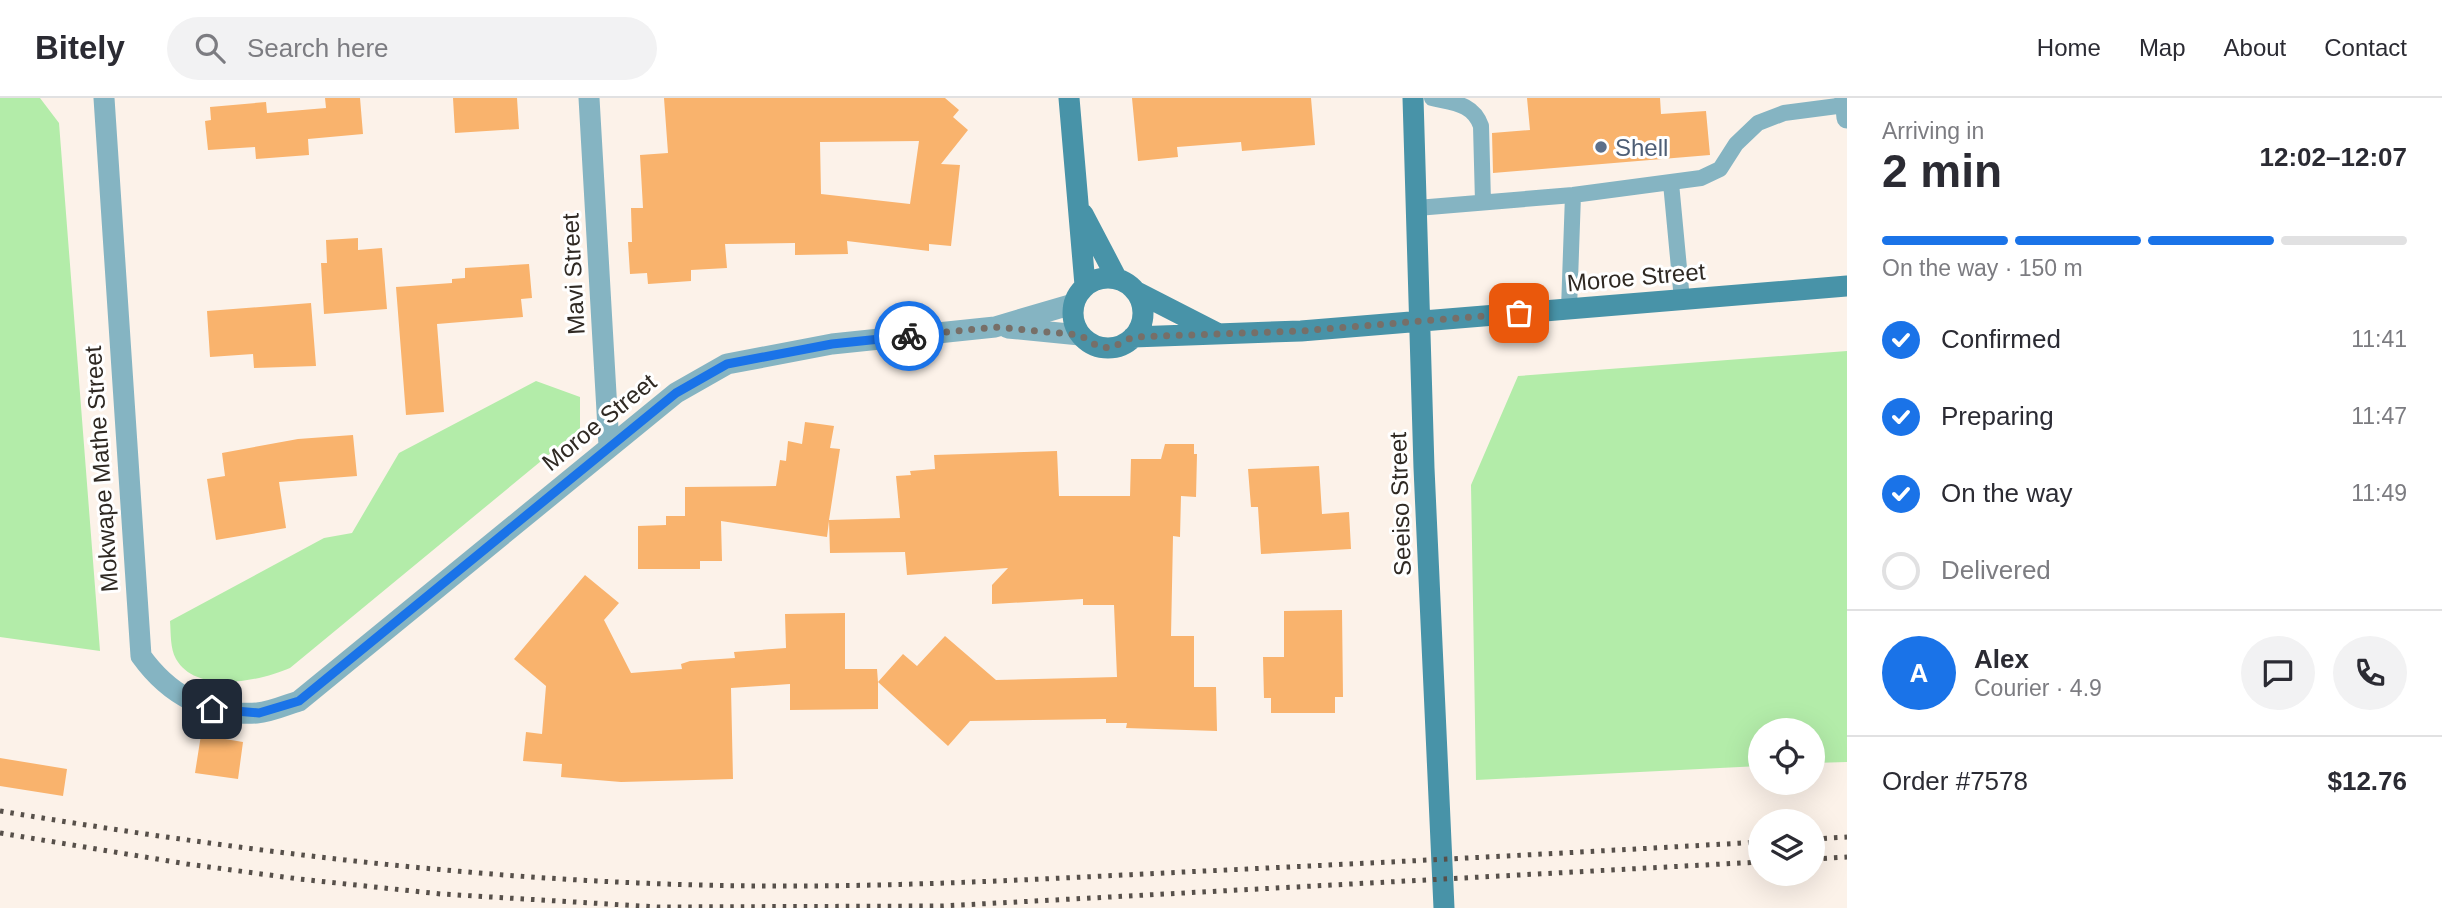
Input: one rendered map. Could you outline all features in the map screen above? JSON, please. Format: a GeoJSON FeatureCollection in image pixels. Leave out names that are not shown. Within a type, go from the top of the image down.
{"type":"FeatureCollection","features":[{"type":"Feature","properties":{"kind":"street","name":"Mokwape Mathe Street"},"geometry":{"type":"LineString","coordinates":[[104,98],[141,656],[165,685],[183,698],[212,709],[259,713],[299,701]]}},
{"type":"Feature","properties":{"kind":"street","name":"Mavi Street"},"geometry":{"type":"LineString","coordinates":[[589,98],[609,446]]}},
{"type":"Feature","properties":{"kind":"street"},"geometry":{"type":"LineString","coordinates":[[1069,98],[1081,209],[1085,285]]}},
{"type":"Feature","properties":{"kind":"street","name":"Seeiso Street"},"geometry":{"type":"LineString","coordinates":[[1413,98],[1444,908]]}},
{"type":"Feature","properties":{"kind":"street"},"geometry":{"type":"LineString","coordinates":[[1081,209],[1117,279],[1221,335]]}},
{"type":"Feature","properties":{"kind":"street"},"geometry":{"type":"LineString","coordinates":[[1117,279],[1094,279],[1085,285],[1073,304],[1075,326],[1080,335],[1099,347],[1111,348],[1133,337],[1143,316],[1137,292]]}},
{"type":"Feature","properties":{"kind":"street","name":"Moroe Street"},"geometry":{"type":"LineString","coordinates":[[1133,337],[1221,335],[1421,321],[1847,286]]}},
{"type":"Feature","properties":{"kind":"street","name":"Moroe Street"},"geometry":{"type":"LineString","coordinates":[[299,701],[676,393],[727,364],[832,344],[995,327],[1073,304]]}},
{"type":"Feature","properties":{"kind":"street","name":"Moroe Street"},"geometry":{"type":"LineString","coordinates":[[995,327],[1080,335]]}},
{"type":"Feature","properties":{"kind":"lane"},"geometry":{"type":"LineString","coordinates":[[1432,98],[1466,106],[1477,115],[1481,126],[1483,202]]}},
{"type":"Feature","properties":{"kind":"lane"},"geometry":{"type":"LineString","coordinates":[[1417,208],[1573,195],[1701,178],[1720,169],[1736,144],[1758,123],[1784,113],[1846,107]]}},
{"type":"Feature","properties":{"kind":"lane"},"geometry":{"type":"LineString","coordinates":[[1671,183],[1682,300]]}},
{"type":"Feature","properties":{"kind":"lane"},"geometry":{"type":"LineString","coordinates":[[1569,309],[1573,195]]}},
{"type":"Feature","properties":{"kind":"green space"},"geometry":{"type":"Polygon","coordinates":[[[0,98],[40,98],[59,123],[100,651],[0,637],[0,98]]]}},
{"type":"Feature","properties":{"kind":"green space"},"geometry":{"type":"Polygon","coordinates":[[[1847,351],[1847,762],[1825,763],[1825,718],[1748,718],[1748,767],[1476,780],[1471,485],[1518,376],[1847,351]]]}},
{"type":"Feature","properties":{"kind":"green space"},"geometry":{"type":"Polygon","coordinates":[[[536,381],[580,397],[580,429],[290,668],[246,680],[213,681],[186,670],[176,659],[170,621],[324,538],[352,533],[399,453],[536,381]]]}},
{"type":"Feature","properties":{"kind":"building"},"geometry":{"type":"Polygon","coordinates":[[[325,98],[360,98],[363,134],[308,139],[309,155],[256,159],[255,147],[208,150],[205,121],[211,120],[210,107],[266,102],[267,113],[326,108],[325,98]]]}},
{"type":"Feature","properties":{"kind":"building"},"geometry":{"type":"Polygon","coordinates":[[[453,98],[517,98],[519,129],[455,133],[453,98]]]}},
{"type":"Feature","properties":{"kind":"building"},"geometry":{"type":"Polygon","coordinates":[[[664,98],[945,98],[959,110],[953,117],[968,130],[941,164],[960,165],[951,246],[929,244],[929,251],[847,241],[848,254],[795,255],[795,243],[725,244],[727,268],[691,270],[691,281],[648,284],[647,273],[630,274],[628,242],[632,242],[631,208],[643,208],[640,155],[668,153],[664,98]],[[919,141],[820,142],[821,194],[910,204],[919,141]]]}},
{"type":"Feature","properties":{"kind":"building"},"geometry":{"type":"Polygon","coordinates":[[[1132,98],[1311,98],[1315,145],[1242,151],[1241,142],[1177,147],[1178,157],[1138,161],[1132,98]]]}},
{"type":"Feature","properties":{"kind":"building"},"geometry":{"type":"Polygon","coordinates":[[[1527,98],[1660,98],[1661,114],[1706,111],[1710,155],[1493,173],[1492,133],[1530,130],[1527,98]]]}},
{"type":"Feature","properties":{"kind":"building"},"geometry":{"type":"Polygon","coordinates":[[[358,238],[358,250],[382,248],[387,309],[324,314],[321,263],[327,263],[326,240],[358,238]]]}},
{"type":"Feature","properties":{"kind":"building"},"geometry":{"type":"Polygon","coordinates":[[[529,264],[532,298],[521,299],[523,317],[437,324],[444,412],[406,415],[396,287],[452,283],[452,279],[465,278],[465,268],[529,264]]]}},
{"type":"Feature","properties":{"kind":"building"},"geometry":{"type":"Polygon","coordinates":[[[311,303],[316,366],[254,368],[253,354],[210,357],[207,311],[311,303]]]}},
{"type":"Feature","properties":{"kind":"building"},"geometry":{"type":"Polygon","coordinates":[[[805,422],[834,426],[830,448],[840,449],[829,520],[900,518],[896,476],[911,475],[910,471],[935,469],[934,455],[1057,451],[1059,496],[1130,496],[1131,459],[1161,459],[1165,444],[1194,444],[1194,454],[1197,454],[1196,497],[1181,496],[1180,537],[1173,536],[1171,636],[1194,636],[1194,687],[1216,687],[1217,731],[1126,728],[1127,723],[1106,723],[1106,719],[970,721],[948,746],[878,682],[903,654],[917,666],[945,636],[996,680],[1117,677],[1114,605],[1083,605],[1083,599],[992,604],[992,585],[1008,568],[907,575],[905,552],[830,553],[829,521],[827,537],[721,521],[722,561],[700,561],[700,569],[638,569],[638,526],[666,525],[666,516],[685,516],[685,487],[776,486],[780,460],[786,461],[788,441],[802,444],[805,422]]]}},
{"type":"Feature","properties":{"kind":"building"},"geometry":{"type":"Polygon","coordinates":[[[353,435],[357,476],[279,482],[286,528],[216,540],[207,479],[225,476],[222,453],[298,439],[353,435]]]}},
{"type":"Feature","properties":{"kind":"building"},"geometry":{"type":"Polygon","coordinates":[[[1319,466],[1322,514],[1349,512],[1351,549],[1261,554],[1258,507],[1251,507],[1248,469],[1319,466]]]}},
{"type":"Feature","properties":{"kind":"building"},"geometry":{"type":"Polygon","coordinates":[[[585,575],[619,603],[604,620],[631,673],[682,669],[681,664],[690,661],[735,658],[734,652],[786,648],[785,614],[845,613],[845,669],[877,669],[878,709],[790,710],[790,684],[731,688],[733,779],[621,782],[561,777],[562,764],[523,761],[526,732],[542,734],[546,686],[514,659],[585,575]]]}},
{"type":"Feature","properties":{"kind":"building"},"geometry":{"type":"Polygon","coordinates":[[[1342,610],[1343,697],[1335,697],[1335,713],[1271,713],[1271,698],[1264,698],[1263,657],[1284,657],[1284,611],[1342,610]]]}},
{"type":"Feature","properties":{"kind":"building"},"geometry":{"type":"Polygon","coordinates":[[[201,735],[243,742],[238,779],[195,773],[201,735]]]}},
{"type":"Feature","properties":{"kind":"building"},"geometry":{"type":"Polygon","coordinates":[[[0,758],[67,769],[63,796],[0,786],[0,758]]]}},
{"type":"Feature","properties":{"kind":"railway"},"geometry":{"type":"LineString","coordinates":[[0,811],[189,840],[378,864],[568,879],[759,886],[1025,880],[1748,843]]}},
{"type":"Feature","properties":{"kind":"railway"},"geometry":{"type":"LineString","coordinates":[[0,833],[187,864],[299,879],[441,894],[658,907],[942,906],[1748,863]]}},
{"type":"Feature","properties":{"kind":"railway"},"geometry":{"type":"LineString","coordinates":[[1825,838],[1847,837]]}},
{"type":"Feature","properties":{"kind":"railway"},"geometry":{"type":"LineString","coordinates":[[1825,858],[1847,857]]}},
{"type":"Feature","properties":{"kind":"way so far"},"geometry":{"type":"LineString","coordinates":[[909,336],[995,327],[1080,335],[1099,347],[1111,348],[1133,337],[1301,331],[1519,313]]}},
{"type":"Feature","properties":{"kind":"place","name":"Shell"},"geometry":{"type":"Point","coordinates":[1601,147]}},
{"type":"Feature","properties":{"kind":"route"},"geometry":{"type":"LineString","coordinates":[[212,709],[259,713],[299,701],[676,393],[727,364],[832,344],[909,336]]}}]}
